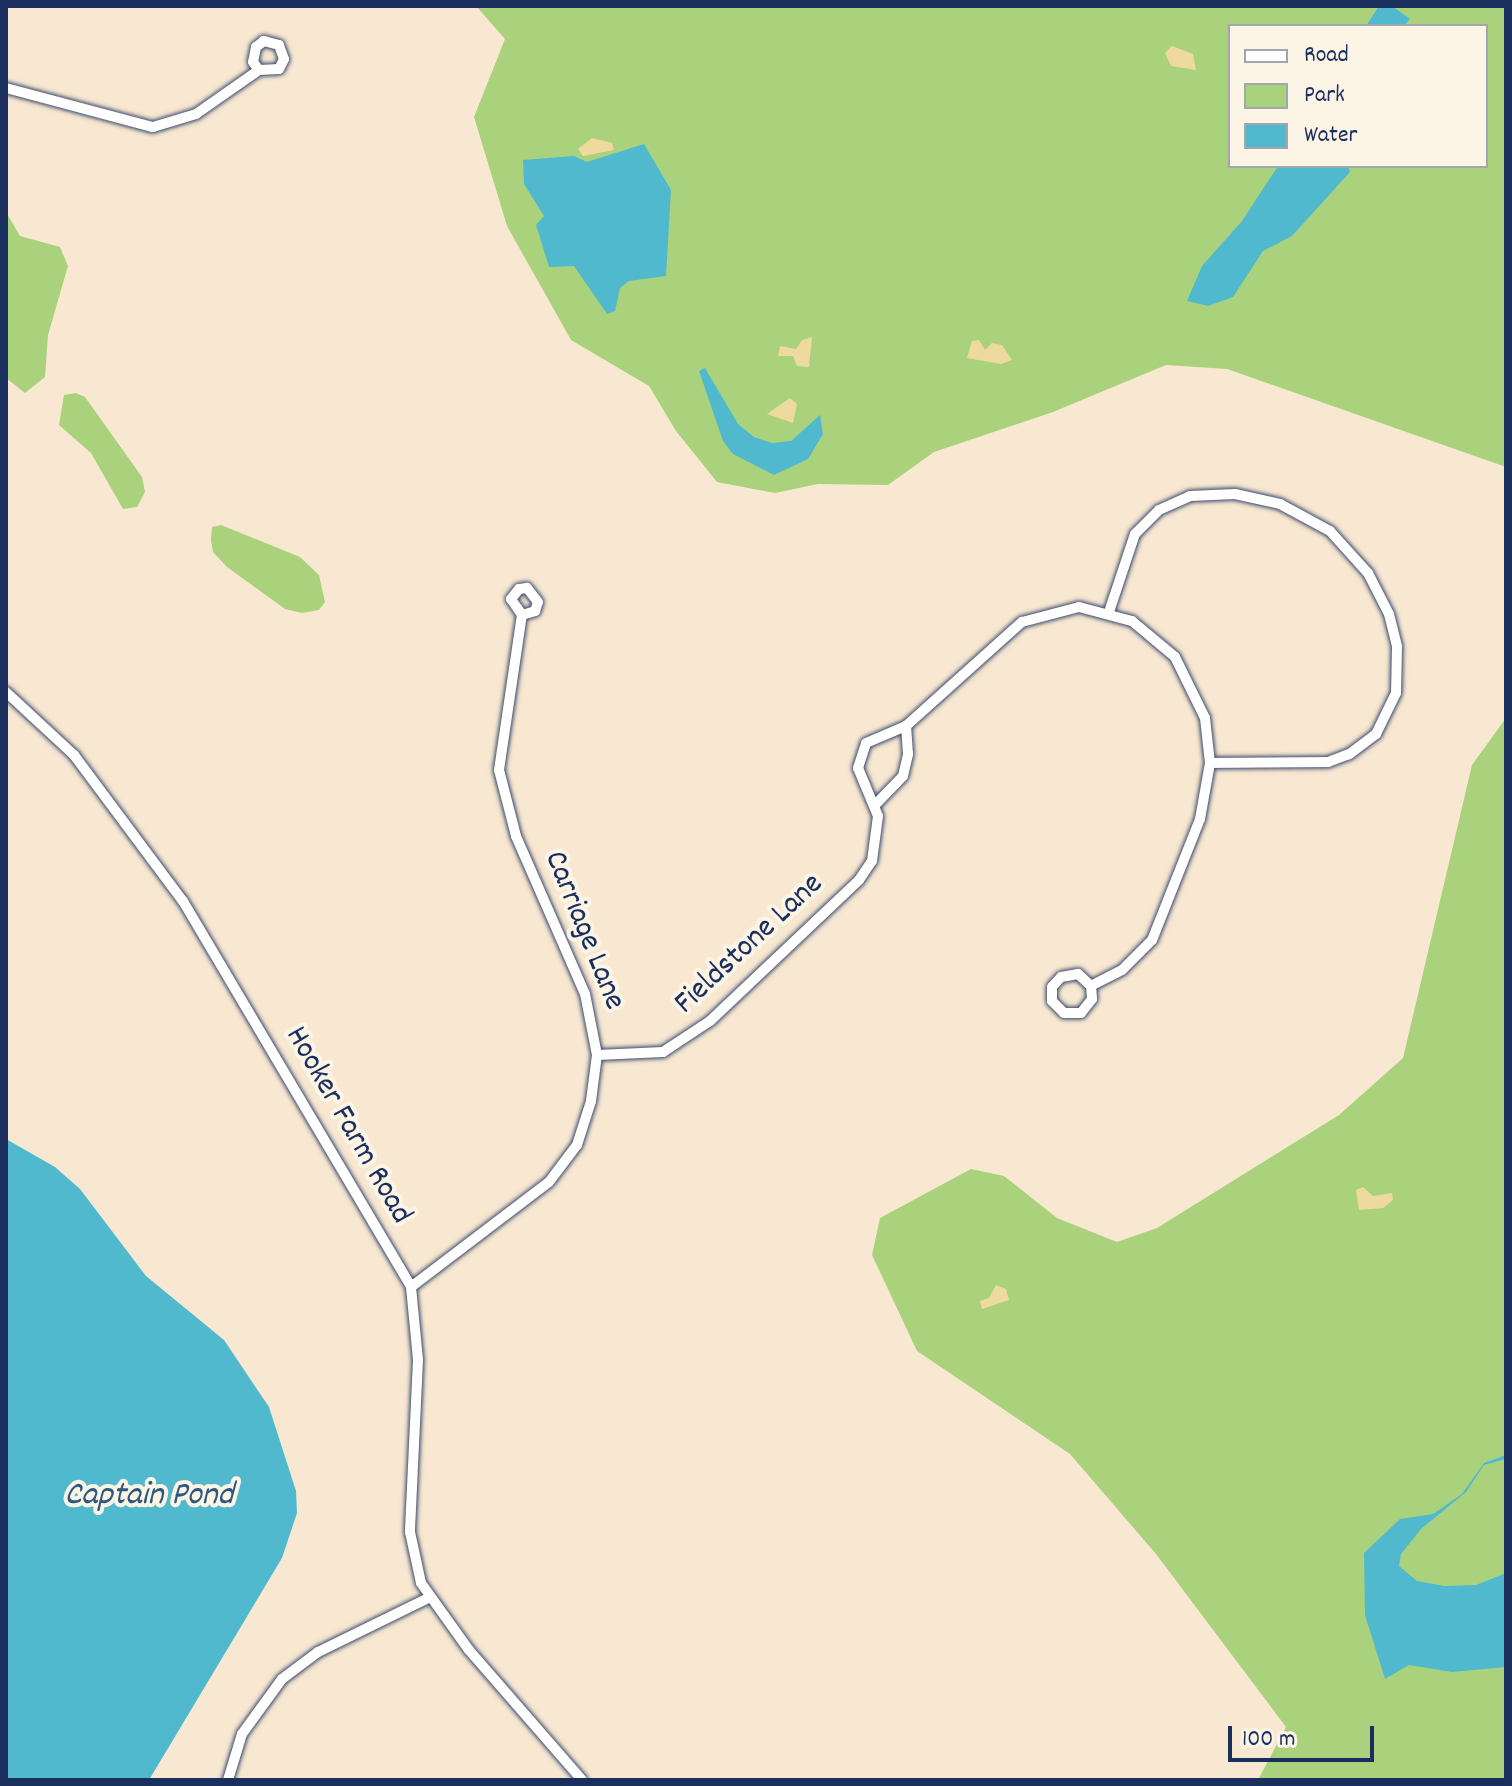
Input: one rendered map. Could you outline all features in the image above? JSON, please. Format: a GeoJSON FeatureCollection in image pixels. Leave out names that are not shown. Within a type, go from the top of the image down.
{"type":"FeatureCollection","features":[{"type":"Feature","properties":{"kind":"street"},"geometry":{"type":"LineString","coordinates":[[6,88],[153,127],[196,114],[259,70]]}},
{"type":"Feature","properties":{"kind":"street"},"geometry":{"type":"LineString","coordinates":[[1109,612],[1135,534],[1159,510],[1190,496],[1235,494],[1280,504],[1330,531],[1368,573],[1389,614],[1397,647],[1396,693],[1376,734],[1349,754],[1317,764],[1210,763]]}},
{"type":"Feature","properties":{"kind":"street","name":"Fieldstone Lane"},"geometry":{"type":"LineString","coordinates":[[597,1055],[663,1052],[710,1021],[866,871],[877,838],[875,805],[858,768],[860,750],[874,738],[906,726],[1022,622],[1067,608],[1109,612],[1142,626],[1175,657],[1205,718],[1210,763],[1200,819],[1160,927],[1122,970],[1091,986]]}},
{"type":"Feature","properties":{"kind":"street","name":"Carriage Lane"},"geometry":{"type":"LineString","coordinates":[[411,1287],[532,1198],[564,1165],[585,1124],[597,1055],[585,994],[502,792],[500,739],[522,615]]}},
{"type":"Feature","properties":{"kind":"street","name":"Hooker Farm Road"},"geometry":{"type":"LineString","coordinates":[[6,692],[74,755],[183,901],[411,1287],[418,1360],[410,1532],[415,1567],[428,1598],[582,1780]]}},
{"type":"Feature","properties":{"kind":"street"},"geometry":{"type":"LineString","coordinates":[[875,805],[903,776],[906,726]]}},
{"type":"Feature","properties":{"kind":"street","name":"Fieldstone Lane"},"geometry":{"type":"LineString","coordinates":[[1065,975],[1082,976],[1091,986],[1092,999],[1081,1013],[1064,1013],[1052,1001],[1054,983],[1065,975]]}},
{"type":"Feature","properties":{"kind":"street"},"geometry":{"type":"LineString","coordinates":[[228,1780],[247,1724],[282,1679],[318,1652],[428,1598]]}},
{"type":"Feature","properties":{"kind":"green space"},"geometry":{"type":"Polygon","coordinates":[[[476,6],[1506,6],[1506,467],[1227,369],[1166,365],[1053,412],[934,452],[888,485],[818,484],[775,493],[717,482],[676,431],[649,386],[571,340],[507,226],[474,117],[505,39],[476,6]]]}},
{"type":"Feature","properties":{"kind":"green space"},"geometry":{"type":"Polygon","coordinates":[[[6,212],[20,236],[60,247],[68,266],[48,335],[45,377],[25,393],[6,378],[6,212]]]}},
{"type":"Feature","properties":{"kind":"green space"},"geometry":{"type":"Polygon","coordinates":[[[76,393],[85,397],[142,477],[145,492],[137,507],[123,509],[91,453],[59,425],[64,395],[76,393]]]}},
{"type":"Feature","properties":{"kind":"green space"},"geometry":{"type":"Polygon","coordinates":[[[221,525],[300,557],[319,575],[325,602],[319,610],[302,613],[285,609],[227,567],[213,552],[211,540],[212,527],[221,525]]]}},
{"type":"Feature","properties":{"kind":"green space"},"geometry":{"type":"Polygon","coordinates":[[[1506,718],[1506,1780],[1258,1780],[1286,1727],[1156,1554],[1070,1454],[917,1351],[872,1255],[880,1218],[971,1169],[1004,1176],[1057,1218],[1117,1242],[1157,1228],[1339,1115],[1403,1058],[1472,765],[1506,718]]]}},
{"type":"Feature","properties":{"kind":"sand"},"geometry":{"type":"Polygon","coordinates":[[[1172,46],[1193,54],[1196,70],[1171,66],[1165,53],[1172,46]]]}},
{"type":"Feature","properties":{"kind":"sand"},"geometry":{"type":"Polygon","coordinates":[[[592,138],[612,143],[614,150],[583,156],[578,149],[592,138]]]}},
{"type":"Feature","properties":{"kind":"sand"},"geometry":{"type":"Polygon","coordinates":[[[812,337],[809,367],[797,366],[793,356],[778,356],[780,346],[796,349],[802,340],[812,337]]]}},
{"type":"Feature","properties":{"kind":"sand"},"geometry":{"type":"Polygon","coordinates":[[[979,340],[985,350],[992,343],[1002,345],[1012,360],[1001,364],[967,358],[972,341],[979,340]]]}},
{"type":"Feature","properties":{"kind":"sand"},"geometry":{"type":"Polygon","coordinates":[[[790,398],[797,404],[793,423],[767,414],[790,398]]]}},
{"type":"Feature","properties":{"kind":"sand"},"geometry":{"type":"Polygon","coordinates":[[[1363,1187],[1373,1196],[1392,1193],[1393,1200],[1383,1208],[1359,1210],[1356,1190],[1363,1187]]]}},
{"type":"Feature","properties":{"kind":"sand"},"geometry":{"type":"Polygon","coordinates":[[[996,1285],[1006,1289],[1009,1300],[982,1309],[980,1301],[989,1298],[996,1285]]]}},
{"type":"Feature","properties":{"kind":"water"},"geometry":{"type":"Polygon","coordinates":[[[1379,6],[1392,6],[1410,19],[1406,24],[1367,24],[1379,6]]]}},
{"type":"Feature","properties":{"kind":"water"},"geometry":{"type":"Polygon","coordinates":[[[644,144],[671,190],[666,276],[629,281],[620,288],[615,311],[607,314],[574,266],[549,267],[536,225],[544,216],[524,184],[523,160],[574,156],[587,162],[644,144]]]}},
{"type":"Feature","properties":{"kind":"water"},"geometry":{"type":"Polygon","coordinates":[[[1277,168],[1349,168],[1350,172],[1292,236],[1263,251],[1233,297],[1208,306],[1187,301],[1202,266],[1242,221],[1277,168]]]}},
{"type":"Feature","properties":{"kind":"water"},"geometry":{"type":"Polygon","coordinates":[[[705,368],[738,424],[754,437],[772,443],[791,441],[820,415],[823,434],[808,459],[774,475],[733,454],[723,441],[699,371],[705,368]]]}},
{"type":"Feature","properties":{"kind":"water","name":"Captain Pond"},"geometry":{"type":"Polygon","coordinates":[[[6,1139],[55,1167],[80,1189],[146,1276],[224,1340],[269,1407],[296,1491],[297,1513],[282,1558],[149,1780],[6,1780],[6,1139]]]}},
{"type":"Feature","properties":{"kind":"water"},"geometry":{"type":"Polygon","coordinates":[[[1506,1455],[1506,1459],[1484,1465],[1466,1492],[1421,1529],[1401,1554],[1399,1566],[1417,1581],[1445,1586],[1476,1585],[1506,1573],[1506,1667],[1452,1672],[1409,1665],[1385,1679],[1365,1615],[1364,1553],[1400,1519],[1433,1514],[1462,1494],[1484,1463],[1506,1455]]]}}]}
